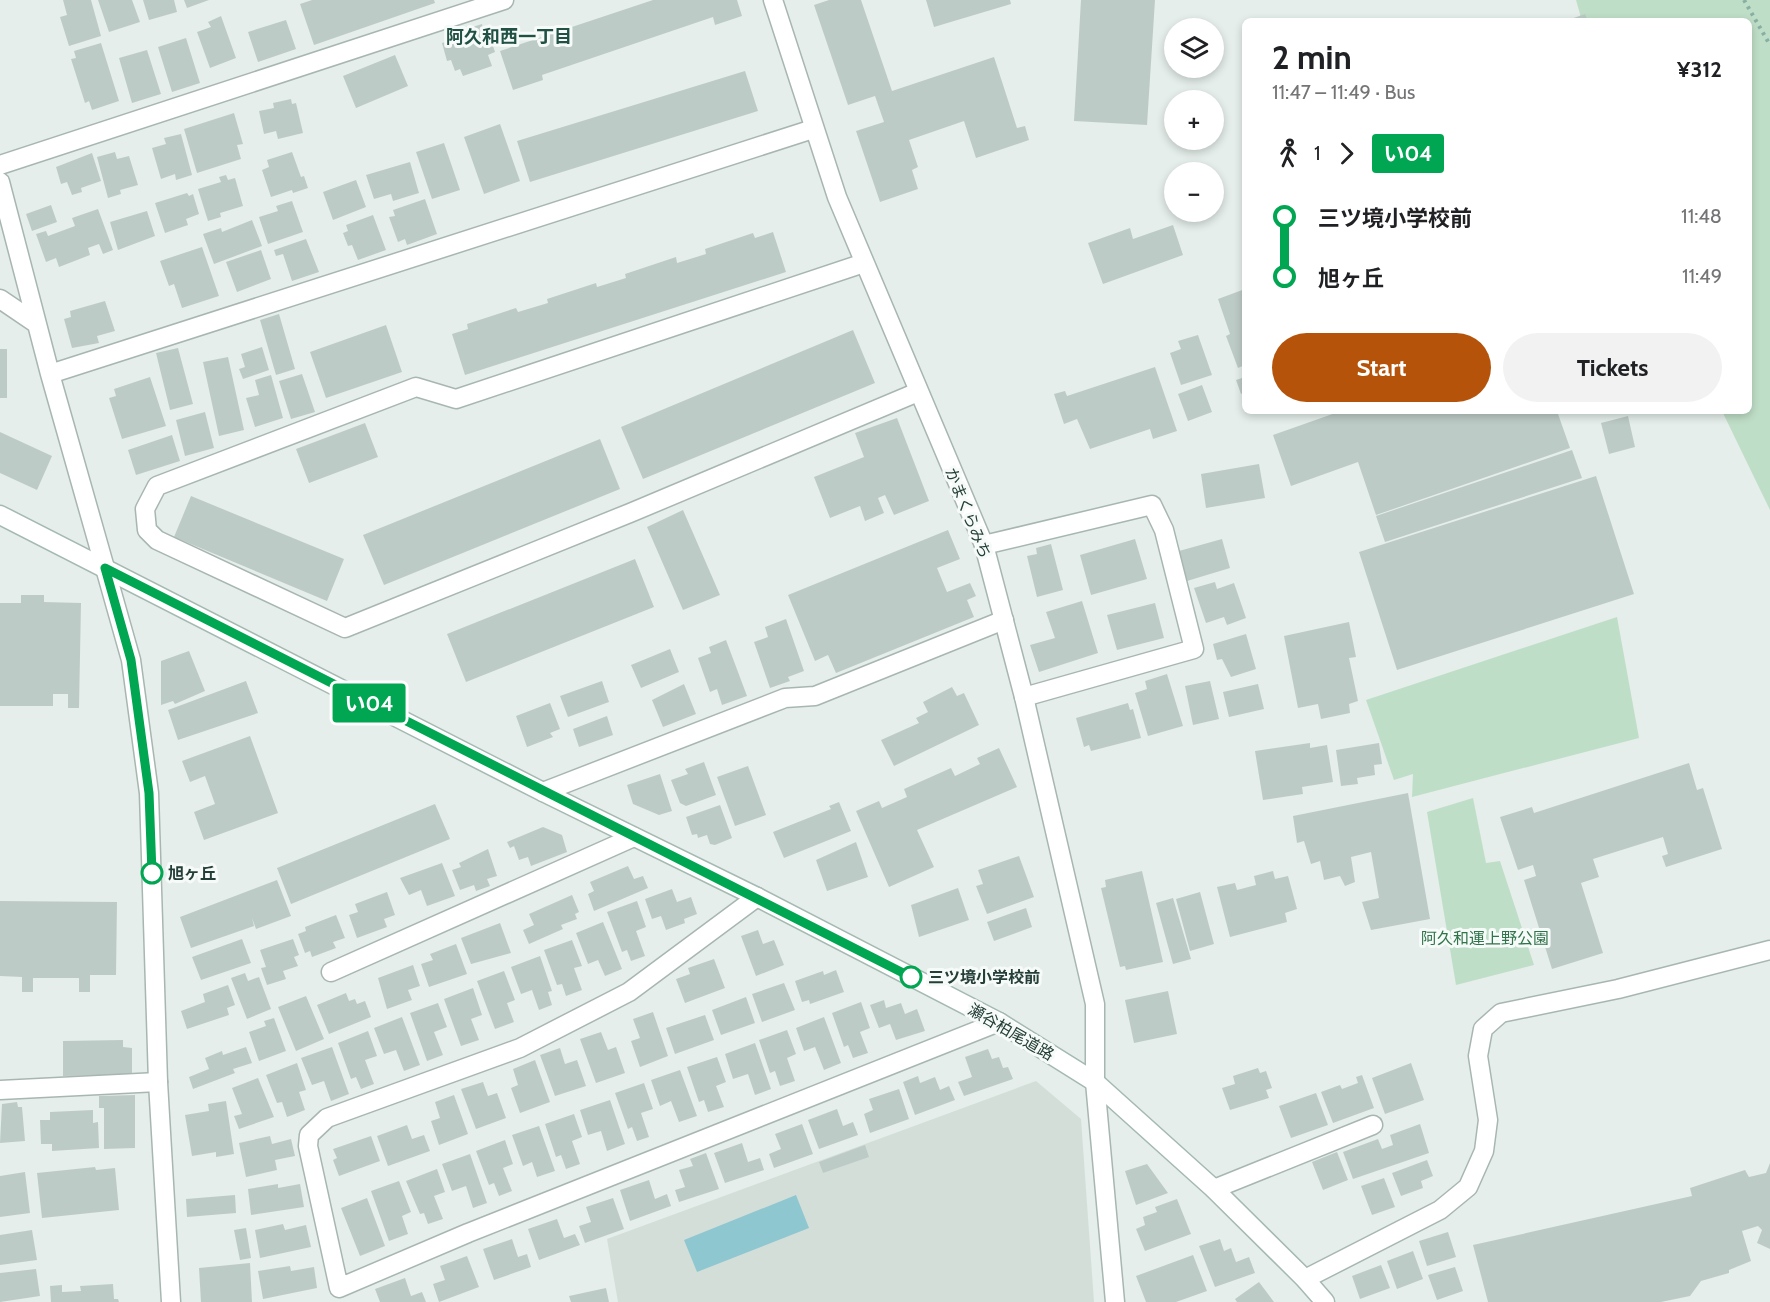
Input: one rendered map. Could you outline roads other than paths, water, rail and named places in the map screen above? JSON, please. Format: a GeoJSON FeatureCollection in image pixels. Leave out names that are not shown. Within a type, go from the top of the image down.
{"type":"FeatureCollection","features":[{"type":"Feature","properties":{"kind":"street"},"geometry":{"type":"LineString","coordinates":[[0,165],[504,0]]}},
{"type":"Feature","properties":{"kind":"street","name":"かまくらみち"},"geometry":{"type":"LineString","coordinates":[[773,0],[813,129],[837,197],[984,545],[1024,697],[1095,1004],[1095,1082],[1114,1302]]}},
{"type":"Feature","properties":{"kind":"street"},"geometry":{"type":"LineString","coordinates":[[50,374],[813,129]]}},
{"type":"Feature","properties":{"kind":"street"},"geometry":{"type":"LineString","coordinates":[[0,182],[50,374],[131,660],[149,793],[158,1082],[171,1302]]}},
{"type":"Feature","properties":{"kind":"street"},"geometry":{"type":"LineString","coordinates":[[864,263],[456,399],[416,387],[157,486],[145,509],[147,530],[157,540],[345,628],[918,392]]}},
{"type":"Feature","properties":{"kind":"street"},"geometry":{"type":"LineString","coordinates":[[0,299],[37,324]]}},
{"type":"Feature","properties":{"kind":"street"},"geometry":{"type":"LineString","coordinates":[[984,545],[1152,505],[1164,530],[1194,648],[1024,697]]}},
{"type":"Feature","properties":{"kind":"street","name":"瀬谷柏尾道路"},"geometry":{"type":"LineString","coordinates":[[0,515],[543,792],[757,897],[999,1022],[1095,1082],[1214,1189],[1305,1279],[1325,1302]]}},
{"type":"Feature","properties":{"kind":"street"},"geometry":{"type":"LineString","coordinates":[[543,792],[785,698],[815,696],[1004,621]]}},
{"type":"Feature","properties":{"kind":"street"},"geometry":{"type":"LineString","coordinates":[[331,972],[633,837]]}},
{"type":"Feature","properties":{"kind":"street"},"geometry":{"type":"LineString","coordinates":[[757,897],[629,992],[520,1048],[327,1118],[309,1135],[308,1146],[339,1288],[468,1233],[999,1022]]}},
{"type":"Feature","properties":{"kind":"street"},"geometry":{"type":"LineString","coordinates":[[1305,1279],[1440,1210],[1468,1187],[1484,1151],[1488,1120],[1478,1056],[1483,1029],[1501,1013],[1618,989],[1770,950]]}},
{"type":"Feature","properties":{"kind":"street"},"geometry":{"type":"LineString","coordinates":[[0,1090],[158,1082]]}},
{"type":"Feature","properties":{"kind":"street"},"geometry":{"type":"LineString","coordinates":[[1214,1189],[1373,1125]]}},
{"type":"Feature","properties":{"kind":"water"},"geometry":{"type":"Polygon","coordinates":[[[796,1195],[809,1228],[697,1272],[684,1240],[796,1195]]]}},
{"type":"Feature","properties":{"kind":"place","name":"旭ヶ丘"},"geometry":{"type":"Point","coordinates":[152,873]}},
{"type":"Feature","properties":{"kind":"place","name":"三ツ境小学校前"},"geometry":{"type":"Point","coordinates":[911,977]}},
{"type":"Feature","properties":{"kind":"district","name":"阿久和西一丁目"},"geometry":{"type":"Point","coordinates":[509,37]}},
{"type":"Feature","properties":{"kind":"park label","name":"阿久和運上野公園"},"geometry":{"type":"Point","coordinates":[1485,938]}}]}
